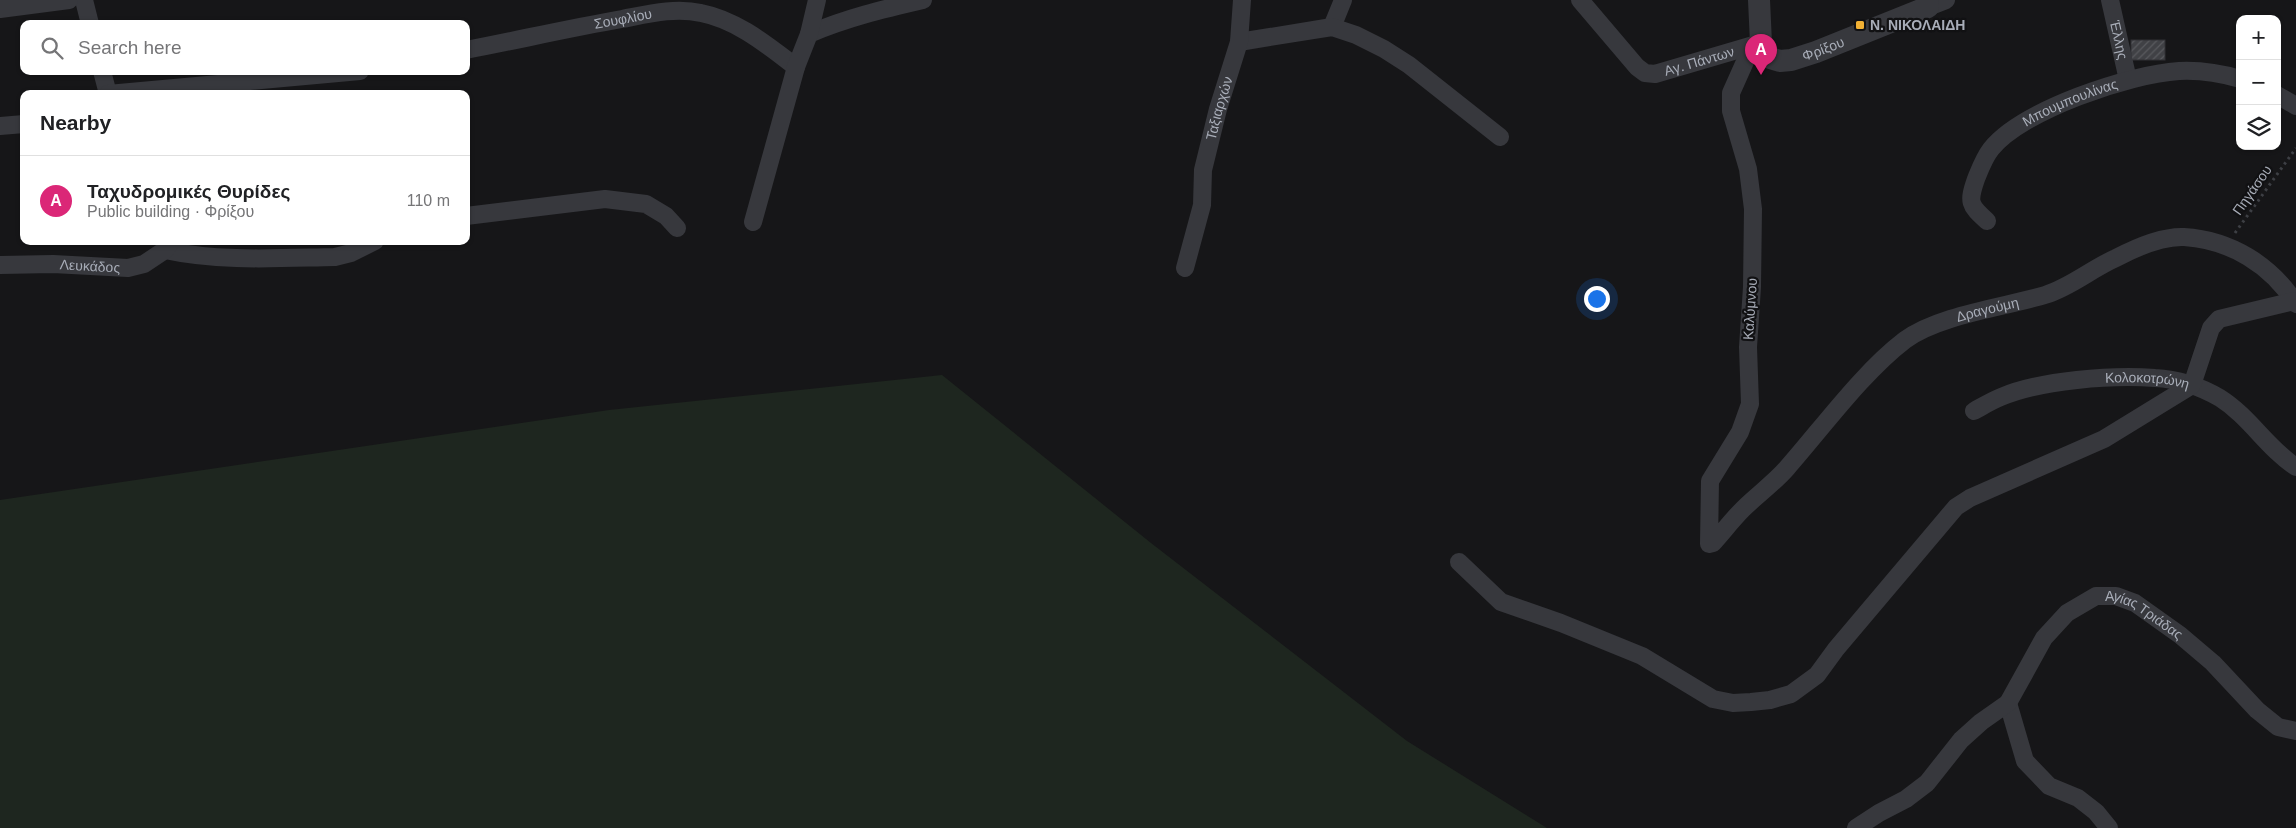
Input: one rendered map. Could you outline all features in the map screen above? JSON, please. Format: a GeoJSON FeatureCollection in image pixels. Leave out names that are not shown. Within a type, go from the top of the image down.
{"type":"FeatureCollection","features":[{"type":"Feature","properties":{"kind":"street"},"geometry":{"type":"LineString","coordinates":[[0,9],[69,0]]}},
{"type":"Feature","properties":{"kind":"street"},"geometry":{"type":"LineString","coordinates":[[84,0],[89,20]]}},
{"type":"Feature","properties":{"kind":"street"},"geometry":{"type":"LineString","coordinates":[[753,222],[796,67],[809,34],[817,0]]}},
{"type":"Feature","properties":{"kind":"street"},"geometry":{"type":"LineString","coordinates":[[809,34],[840,21],[923,0]]}},
{"type":"Feature","properties":{"kind":"street","name":"Ταξιαρχών"},"geometry":{"type":"LineString","coordinates":[[1185,268],[1202,205],[1203,170],[1218,109],[1239,42],[1242,0]]}},
{"type":"Feature","properties":{"kind":"street"},"geometry":{"type":"LineString","coordinates":[[1332,27],[1343,0]]}},
{"type":"Feature","properties":{"kind":"street","name":"Αγ. Πάντων"},"geometry":{"type":"LineString","coordinates":[[1580,0],[1637,67],[1645,73],[1655,74],[1756,45]]}},
{"type":"Feature","properties":{"kind":"street"},"geometry":{"type":"LineString","coordinates":[[1756,45],[1759,0]]}},
{"type":"Feature","properties":{"kind":"street","name":"Έλλης"},"geometry":{"type":"LineString","coordinates":[[2110,0],[2128,80]]}},
{"type":"Feature","properties":{"kind":"street","name":"Φρίξου"},"geometry":{"type":"LineString","coordinates":[[1756,45],[1770,58],[1780,61],[1792,60],[1934,2]]}},
{"type":"Feature","properties":{"kind":"street","name":"Σουφλίου"},"geometry":{"type":"LineString","coordinates":[[470,49],[613,20],[670,11],[684,11],[700,12],[731,23],[764,43],[796,67]]}},
{"type":"Feature","properties":{"kind":"street"},"geometry":{"type":"LineString","coordinates":[[1239,42],[1332,27],[1356,35],[1401,59],[1500,137]]}},
{"type":"Feature","properties":{"kind":"street","name":"Καλύμνου"},"geometry":{"type":"LineString","coordinates":[[1727,528],[1713,543],[1709,544],[1710,481],[1740,432],[1750,404],[1748,347],[1752,287],[1753,209],[1748,169],[1730,111],[1730,93],[1756,45]]}},
{"type":"Feature","properties":{"kind":"street","name":"Μπουμπουλίνας"},"geometry":{"type":"LineString","coordinates":[[1987,221],[1976,212],[1970,197],[1980,166],[1991,149],[2021,125],[2047,111],[2128,80],[2162,73],[2197,71],[2236,78]]}},
{"type":"Feature","properties":{"kind":"street"},"geometry":{"type":"LineString","coordinates":[[103,75],[107,90]]}},
{"type":"Feature","properties":{"kind":"street"},"geometry":{"type":"LineString","coordinates":[[152,90],[316,75]]}},
{"type":"Feature","properties":{"kind":"street"},"geometry":{"type":"LineString","coordinates":[[2281,97],[2296,106]]}},
{"type":"Feature","properties":{"kind":"street"},"geometry":{"type":"LineString","coordinates":[[0,126],[20,124]]}},
{"type":"Feature","properties":{"kind":"street"},"geometry":{"type":"LineString","coordinates":[[470,216],[606,199],[646,204],[666,216],[677,228]]}},
{"type":"Feature","properties":{"kind":"street","name":"Δραγούμη"},"geometry":{"type":"LineString","coordinates":[[1727,528],[1740,512],[1787,468],[1873,370],[1906,340],[1941,324],[2056,290],[2115,258],[2158,241],[2183,237],[2226,246],[2265,267],[2288,292],[2295,303]]}},
{"type":"Feature","properties":{"kind":"street"},"geometry":{"type":"LineString","coordinates":[[168,246],[184,254],[213,256],[335,257],[350,253],[367,245]]}},
{"type":"Feature","properties":{"kind":"street","name":"Λευκάδος"},"geometry":{"type":"LineString","coordinates":[[0,265],[53,264],[128,268],[144,264],[168,246]]}},
{"type":"Feature","properties":{"kind":"street"},"geometry":{"type":"LineString","coordinates":[[1458,562],[1501,602],[1562,623],[1642,656],[1713,699],[1733,703],[1770,700],[1791,694],[1817,675],[1836,649],[1956,507],[1970,498],[2104,439],[2192,384],[2214,322],[2219,319],[2295,303]]}},
{"type":"Feature","properties":{"kind":"street","name":"Κολοκοτρώνη"},"geometry":{"type":"LineString","coordinates":[[1974,411],[2001,396],[2027,388],[2068,382],[2156,378],[2192,384],[2220,398],[2248,420],[2270,446],[2296,467]]}},
{"type":"Feature","properties":{"kind":"street","name":"Αγίας Τριάδας"},"geometry":{"type":"LineString","coordinates":[[2008,703],[2044,638],[2068,613],[2096,596],[2116,596],[2135,603],[2180,635],[2213,663],[2256,710],[2278,727],[2296,731]]}},
{"type":"Feature","properties":{"kind":"street"},"geometry":{"type":"LineString","coordinates":[[1856,828],[1879,813],[1906,800],[1927,783],[1961,740],[1981,722],[2008,703],[2025,761],[2049,786],[2078,798],[2096,812],[2109,828]]}},
{"type":"Feature","properties":{"kind":"path","name":"Πηγάσου"},"geometry":{"type":"LineString","coordinates":[[2226,246],[2296,148]]}},
{"type":"Feature","properties":{"kind":"shaded area"},"geometry":{"type":"Polygon","coordinates":[[[942,375],[1151,543],[1407,741],[1547,828],[0,828],[0,500],[609,410],[942,375]]]}},
{"type":"Feature","properties":{"kind":"building"},"geometry":{"type":"Polygon","coordinates":[[[2131,40],[2165,40],[2165,60],[2131,60],[2131,40]]]}},
{"type":"Feature","properties":{"kind":"place","name":"Ν. ΝΙΚΟΛΑΙΔΗ"},"geometry":{"type":"Point","coordinates":[1860,25]}},
{"type":"Feature","properties":{"kind":"place","name":"Ταχυδρομικές Θυρίδες"},"geometry":{"type":"Point","coordinates":[1761,75]}}]}
